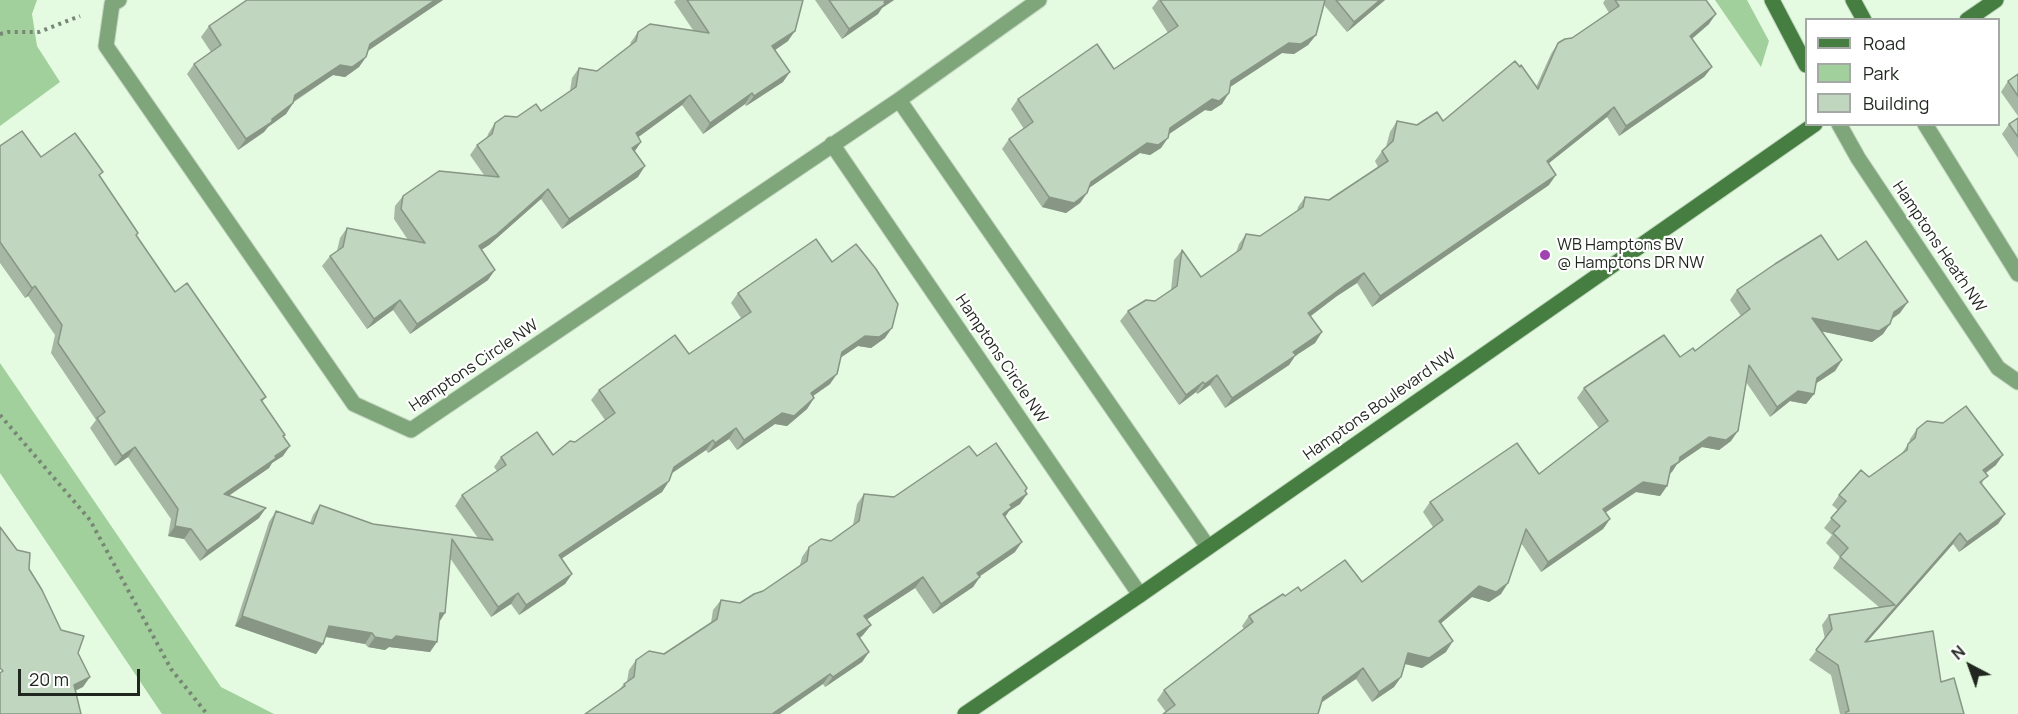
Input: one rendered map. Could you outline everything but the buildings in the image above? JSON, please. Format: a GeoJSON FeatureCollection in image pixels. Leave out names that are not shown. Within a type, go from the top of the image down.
{"type":"FeatureCollection","features":[{"type":"Feature","properties":{"kind":"street","name":"Hamptons Circle NW"},"geometry":{"type":"LineString","coordinates":[[115,2],[106,46],[354,404],[411,430],[899,100],[1039,0]]}},
{"type":"Feature","properties":{"kind":"street"},"geometry":{"type":"LineString","coordinates":[[1772,0],[1805,63]]}},
{"type":"Feature","properties":{"kind":"street"},"geometry":{"type":"LineString","coordinates":[[1853,0],[1863,18]]}},
{"type":"Feature","properties":{"kind":"street"},"geometry":{"type":"LineString","coordinates":[[1970,18],[1996,0]]}},
{"type":"Feature","properties":{"kind":"street"},"geometry":{"type":"LineString","coordinates":[[899,100],[1208,547]]}},
{"type":"Feature","properties":{"kind":"street","name":"Hamptons Boulevard NW"},"geometry":{"type":"LineString","coordinates":[[964,714],[1140,595],[1812,126]]}},
{"type":"Feature","properties":{"kind":"street","name":"Hamptons Heath NW"},"geometry":{"type":"LineString","coordinates":[[1840,126],[1858,158],[1998,368],[2018,382]]}},
{"type":"Feature","properties":{"kind":"street"},"geometry":{"type":"LineString","coordinates":[[1926,126],[2018,274]]}},
{"type":"Feature","properties":{"kind":"street","name":"Hamptons Circle NW"},"geometry":{"type":"LineString","coordinates":[[832,144],[1140,595]]}},
{"type":"Feature","properties":{"kind":"path"},"geometry":{"type":"LineString","coordinates":[[0,34],[39,32],[115,2]]}},
{"type":"Feature","properties":{"kind":"path"},"geometry":{"type":"LineString","coordinates":[[0,415],[90,520],[171,669],[207,714]]}},
{"type":"Feature","properties":{"kind":"green space"},"geometry":{"type":"Polygon","coordinates":[[[0,0],[37,0],[32,14],[37,46],[60,82],[0,126],[0,0]]]}},
{"type":"Feature","properties":{"kind":"green space"},"geometry":{"type":"Polygon","coordinates":[[[1715,0],[1747,0],[1769,41],[1761,67],[1715,0]]]}},
{"type":"Feature","properties":{"kind":"green space"},"geometry":{"type":"Polygon","coordinates":[[[0,363],[221,687],[274,714],[162,714],[0,473],[0,363]]]}},
{"type":"Feature","properties":{"kind":"place","name":"WB Hamptons BV @ Hamptons DR NW"},"geometry":{"type":"Point","coordinates":[1545,255]}}]}
